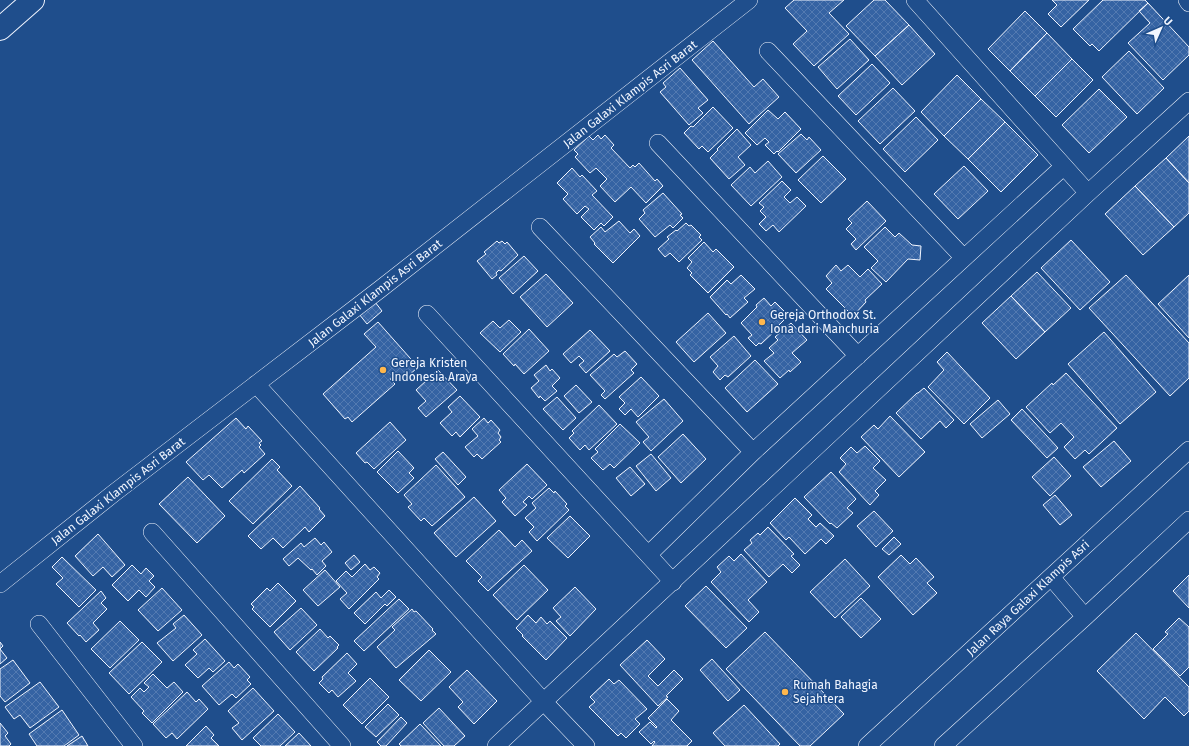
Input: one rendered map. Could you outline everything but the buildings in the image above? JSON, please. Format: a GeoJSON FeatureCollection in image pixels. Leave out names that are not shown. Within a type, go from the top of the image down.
{"type":"FeatureCollection","features":[{"type":"Feature","properties":{"kind":"main road"},"geometry":{"type":"LineString","coordinates":[[0,29],[33,0]]}},
{"type":"Feature","properties":{"kind":"street","name":"Jalan Galaxi Klampis Asri Barat"},"geometry":{"type":"LineString","coordinates":[[0,584],[114,493],[404,270],[749,0]]}},
{"type":"Feature","properties":{"kind":"street"},"geometry":{"type":"LineString","coordinates":[[915,0],[1063,167],[1088,193]]}},
{"type":"Feature","properties":{"kind":"street"},"geometry":{"type":"LineString","coordinates":[[1186,0],[1189,3]]}},
{"type":"Feature","properties":{"kind":"street"},"geometry":{"type":"LineString","coordinates":[[768,51],[964,258]]}},
{"type":"Feature","properties":{"kind":"street"},"geometry":{"type":"LineString","coordinates":[[496,746],[1088,193],[1189,101]]}},
{"type":"Feature","properties":{"kind":"street"},"geometry":{"type":"LineString","coordinates":[[658,143],[858,356]]}},
{"type":"Feature","properties":{"kind":"street"},"geometry":{"type":"LineString","coordinates":[[649,554],[753,452],[1063,167]]}},
{"type":"Feature","properties":{"kind":"street"},"geometry":{"type":"LineString","coordinates":[[540,227],[753,452]]}},
{"type":"Feature","properties":{"kind":"street"},"geometry":{"type":"LineString","coordinates":[[427,314],[649,554],[673,582]]}},
{"type":"Feature","properties":{"kind":"street"},"geometry":{"type":"LineString","coordinates":[[256,384],[544,702],[586,746]]}},
{"type":"Feature","properties":{"kind":"street","name":"Jalan Raya Galaxi Klampis Asri"},"geometry":{"type":"LineString","coordinates":[[867,746],[1189,450]]}},
{"type":"Feature","properties":{"kind":"street"},"geometry":{"type":"LineString","coordinates":[[943,746],[1086,617],[1189,520]]}},
{"type":"Feature","properties":{"kind":"street"},"geometry":{"type":"LineString","coordinates":[[152,532],[342,746]]}},
{"type":"Feature","properties":{"kind":"street"},"geometry":{"type":"LineString","coordinates":[[1051,577],[1086,617]]}},
{"type":"Feature","properties":{"kind":"street"},"geometry":{"type":"LineString","coordinates":[[39,624],[134,746]]}},
{"type":"Feature","properties":{"kind":"place","name":"Gereja Orthodox St. Iona dari Manchuria"},"geometry":{"type":"Point","coordinates":[762,322]}},
{"type":"Feature","properties":{"kind":"place","name":"Gereja Kristen Indonesia Araya"},"geometry":{"type":"Point","coordinates":[383,370]}},
{"type":"Feature","properties":{"kind":"place","name":"Rumah Bahagia Sejahtera"},"geometry":{"type":"Point","coordinates":[785,692]}}]}
